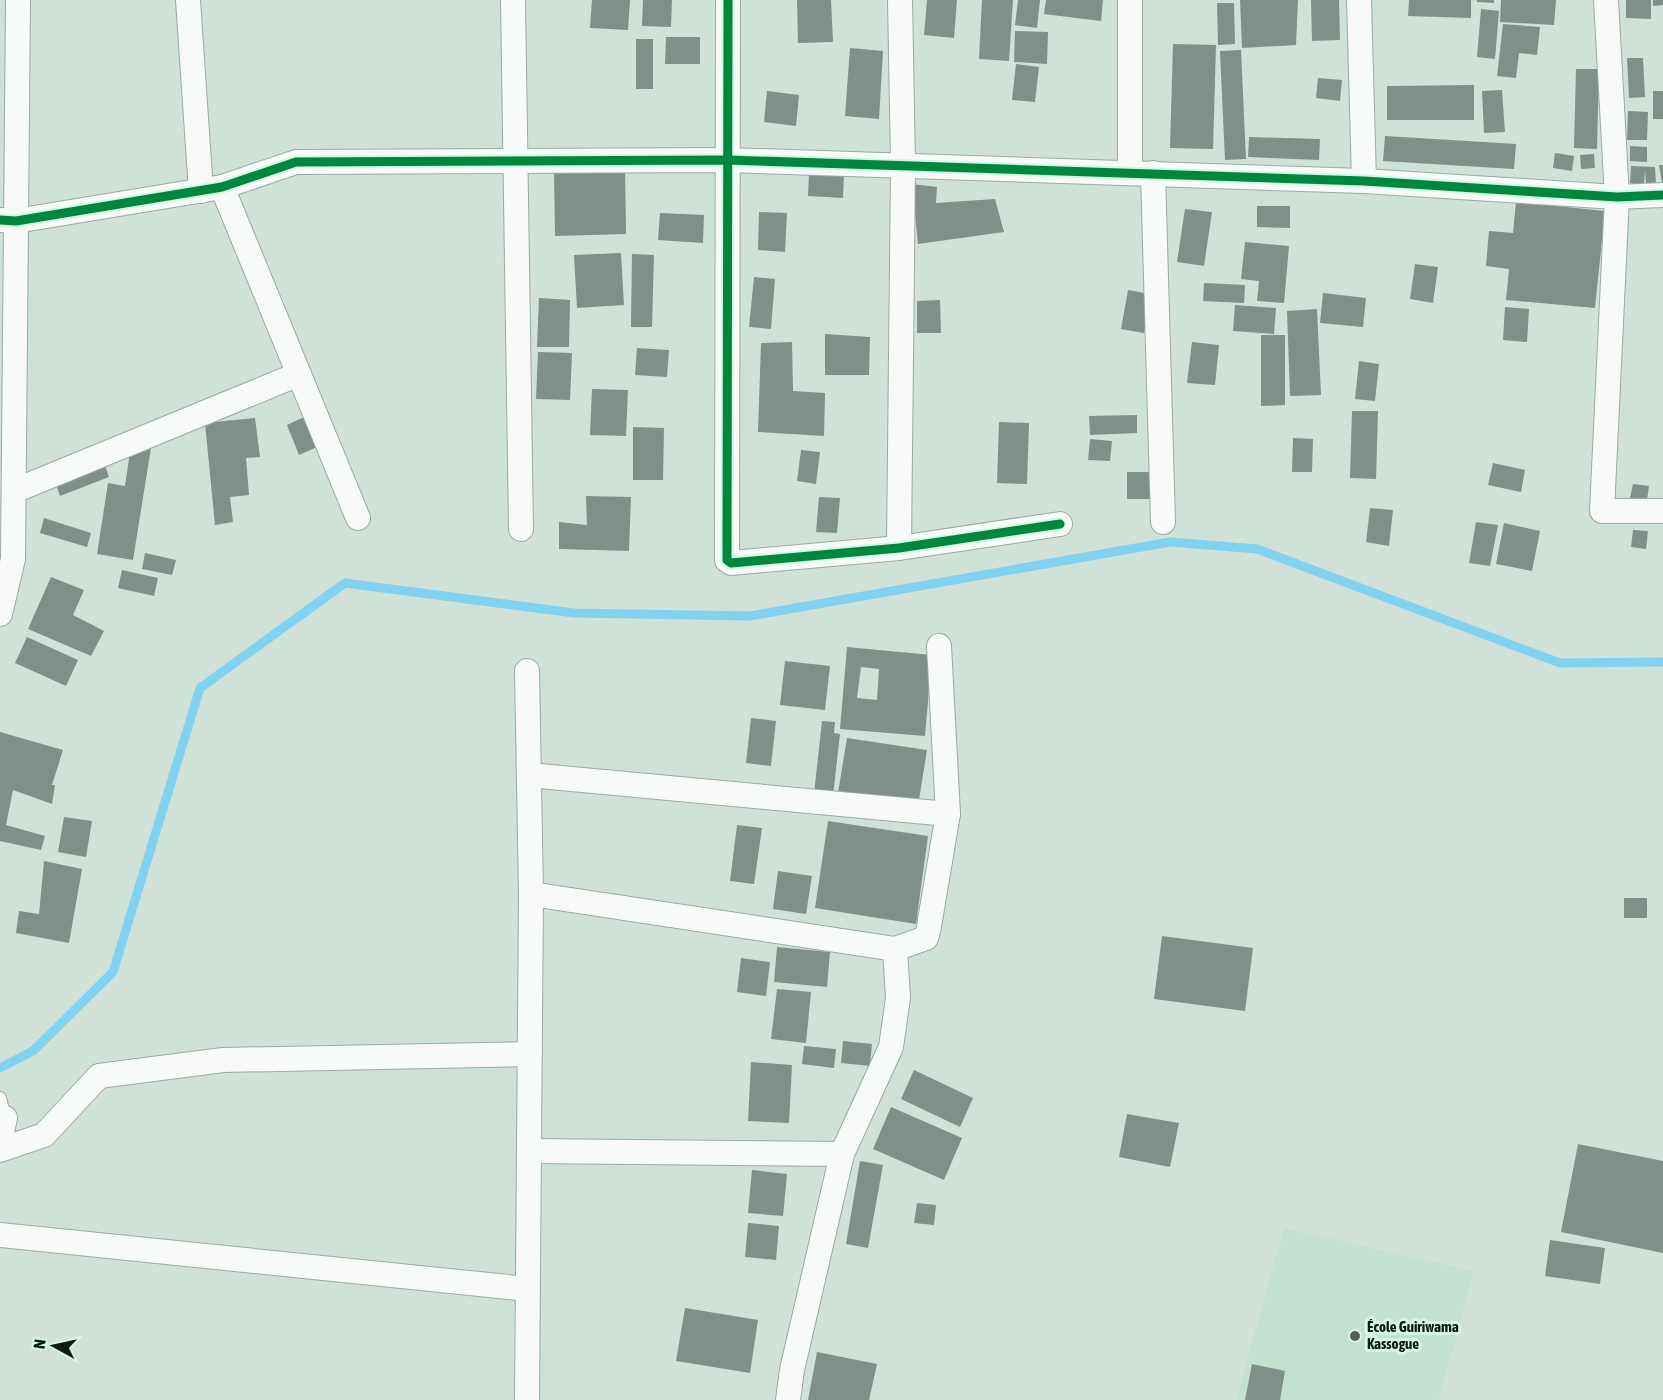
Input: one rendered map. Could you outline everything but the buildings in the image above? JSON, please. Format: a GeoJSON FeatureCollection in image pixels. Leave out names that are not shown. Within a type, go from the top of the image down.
{"type":"FeatureCollection","features":[{"type":"Feature","properties":{"kind":"street"},"geometry":{"type":"LineString","coordinates":[[0,614],[13,559],[14,491],[8,220],[18,0]]}},
{"type":"Feature","properties":{"kind":"street"},"geometry":{"type":"LineString","coordinates":[[188,0],[211,189],[299,374],[358,518]]}},
{"type":"Feature","properties":{"kind":"street"},"geometry":{"type":"LineString","coordinates":[[513,0],[522,529]]}},
{"type":"Feature","properties":{"kind":"street"},"geometry":{"type":"LineString","coordinates":[[728,0],[727,560],[733,563],[898,548],[1060,524]]}},
{"type":"Feature","properties":{"kind":"street"},"geometry":{"type":"LineString","coordinates":[[898,548],[903,165],[900,0]]}},
{"type":"Feature","properties":{"kind":"street"},"geometry":{"type":"LineString","coordinates":[[1130,0],[1162,522]]}},
{"type":"Feature","properties":{"kind":"street"},"geometry":{"type":"LineString","coordinates":[[1359,0],[1364,181]]}},
{"type":"Feature","properties":{"kind":"street"},"geometry":{"type":"LineString","coordinates":[[1606,0],[1617,197],[1602,511],[1663,511]]}},
{"type":"Feature","properties":{"kind":"street"},"geometry":{"type":"LineString","coordinates":[[8,220],[211,189],[296,162],[728,160],[1364,181],[1617,197],[1663,195]]}},
{"type":"Feature","properties":{"kind":"street"},"geometry":{"type":"LineString","coordinates":[[14,491],[299,374]]}},
{"type":"Feature","properties":{"kind":"street"},"geometry":{"type":"LineString","coordinates":[[531,894],[895,949],[926,938],[948,814],[939,646]]}},
{"type":"Feature","properties":{"kind":"street"},"geometry":{"type":"LineString","coordinates":[[527,670],[531,894],[527,1400]]}},
{"type":"Feature","properties":{"kind":"street"},"geometry":{"type":"LineString","coordinates":[[529,775],[948,814]]}},
{"type":"Feature","properties":{"kind":"street"},"geometry":{"type":"LineString","coordinates":[[788,1400],[792,1370],[842,1155],[891,1047],[898,998],[895,949]]}},
{"type":"Feature","properties":{"kind":"street"},"geometry":{"type":"LineString","coordinates":[[0,1150],[44,1135],[99,1076],[223,1060],[530,1054]]}},
{"type":"Feature","properties":{"kind":"street"},"geometry":{"type":"LineString","coordinates":[[529,1151],[842,1155]]}},
{"type":"Feature","properties":{"kind":"street"},"geometry":{"type":"LineString","coordinates":[[0,1235],[528,1289]]}},
{"type":"Feature","properties":{"kind":"shaded area","name":"École Guiriwama Kassogue"},"geometry":{"type":"Polygon","coordinates":[[[1284,1228],[1474,1271],[1439,1400],[1236,1400],[1284,1228]]]}},
{"type":"Feature","properties":{"kind":"waterway"},"geometry":{"type":"LineString","coordinates":[[0,1068],[33,1051],[113,972],[200,688],[345,583],[574,613],[750,616],[1170,542],[1257,549],[1560,663],[1663,662]]}},
{"type":"Feature","properties":{"kind":"cycle path"},"geometry":{"type":"LineString","coordinates":[[728,0],[727,560],[731,563],[899,548],[1060,524]]}},
{"type":"Feature","properties":{"kind":"cycle path"},"geometry":{"type":"LineString","coordinates":[[0,220],[16,221],[222,187],[296,162],[728,160],[1364,181],[1617,197],[1663,195]]}},
{"type":"Feature","properties":{"kind":"place","name":"École Guiriwama Kassogue"},"geometry":{"type":"Point","coordinates":[1355,1336]}}]}
